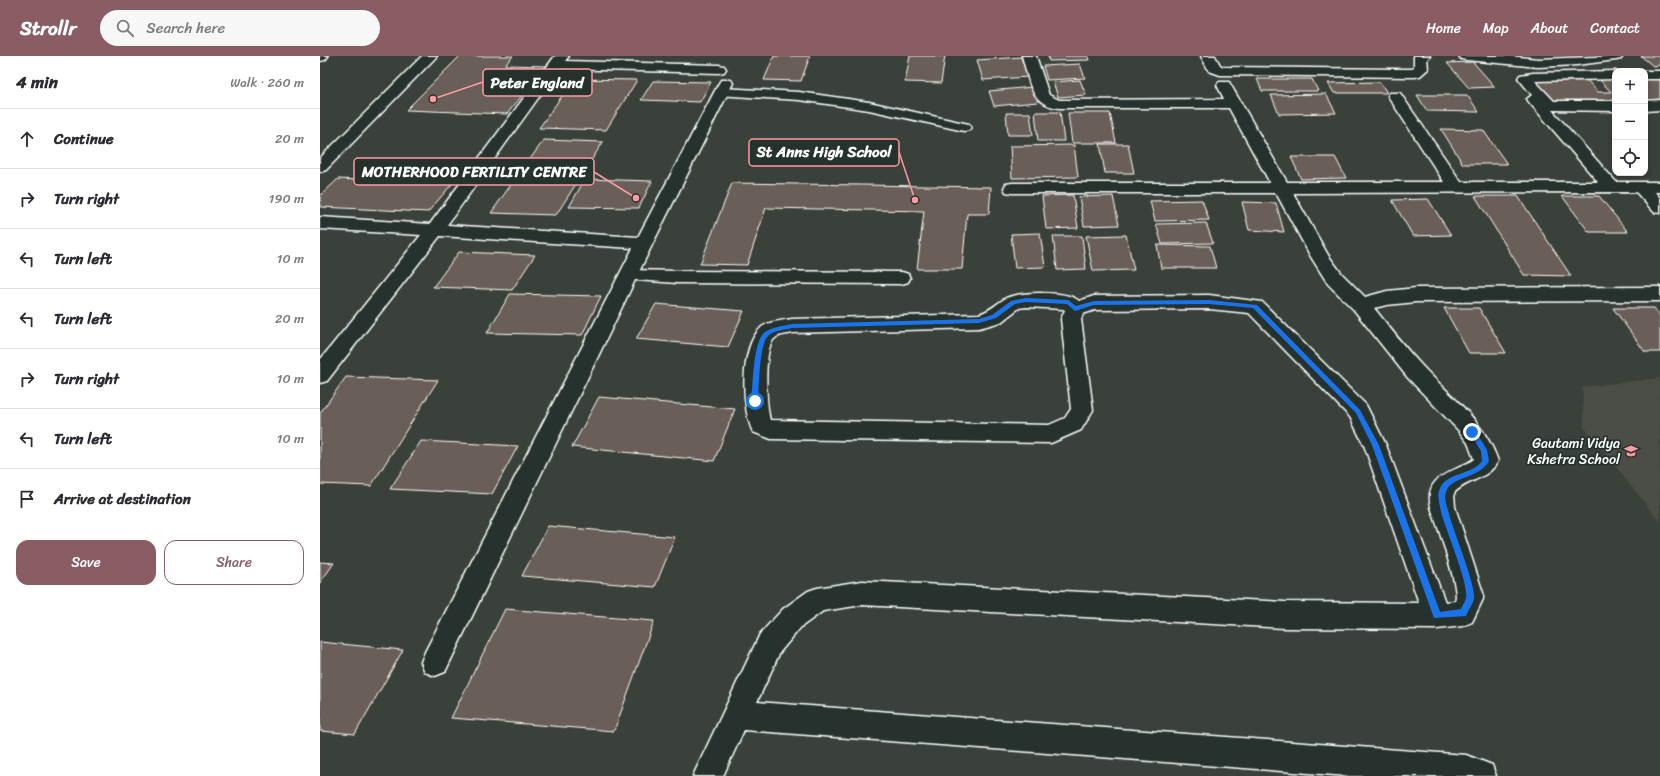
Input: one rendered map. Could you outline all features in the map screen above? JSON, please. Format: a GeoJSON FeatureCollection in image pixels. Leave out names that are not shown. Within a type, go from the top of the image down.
{"type":"FeatureCollection","features":[{"type":"Feature","properties":{"kind":"street"},"geometry":{"type":"LineString","coordinates":[[320,167],[430,56]]}},
{"type":"Feature","properties":{"kind":"street"},"geometry":{"type":"LineString","coordinates":[[1029,56],[1042,96],[1045,100],[1051,103],[1234,103]]}},
{"type":"Feature","properties":{"kind":"street"},"geometry":{"type":"LineString","coordinates":[[1208,56],[1214,68],[1220,71],[1388,73],[1418,72],[1421,69],[1420,58],[1423,56]]}},
{"type":"Feature","properties":{"kind":"street"},"geometry":{"type":"LineString","coordinates":[[1466,56],[1538,63],[1577,61],[1616,56]]}},
{"type":"Feature","properties":{"kind":"street"},"geometry":{"type":"LineString","coordinates":[[320,375],[434,231],[558,61],[722,82],[644,242],[636,262],[628,275],[435,662]]}},
{"type":"Feature","properties":{"kind":"street"},"geometry":{"type":"LineString","coordinates":[[1648,75],[1660,74]]}},
{"type":"Feature","properties":{"kind":"street"},"geometry":{"type":"LineString","coordinates":[[1612,75],[1525,78],[1547,104],[1553,106],[1612,106]]}},
{"type":"Feature","properties":{"kind":"street"},"geometry":{"type":"LineString","coordinates":[[1519,83],[1611,187]]}},
{"type":"Feature","properties":{"kind":"street"},"geometry":{"type":"LineString","coordinates":[[708,776],[770,643],[792,618],[817,600],[862,593],[1285,615],[1437,616],[1463,613],[1470,598],[1468,584],[1448,525],[1442,503],[1442,492],[1449,482],[1481,468],[1486,461],[1484,450],[1472,432],[1415,373],[1361,305],[1335,279],[1280,189],[1224,84]]}},
{"type":"Feature","properties":{"kind":"street"},"geometry":{"type":"LineString","coordinates":[[1395,96],[1455,186]]}},
{"type":"Feature","properties":{"kind":"street"},"geometry":{"type":"LineString","coordinates":[[1648,106],[1660,105]]}},
{"type":"Feature","properties":{"kind":"street"},"geometry":{"type":"LineString","coordinates":[[1012,188],[1280,189],[1455,186],[1660,187]]}},
{"type":"Feature","properties":{"kind":"street"},"geometry":{"type":"LineString","coordinates":[[1641,187],[1660,208]]}},
{"type":"Feature","properties":{"kind":"street"},"geometry":{"type":"LineString","coordinates":[[320,223],[434,231],[644,242]]}},
{"type":"Feature","properties":{"kind":"street"},"geometry":{"type":"LineString","coordinates":[[1361,305],[1387,298],[1416,295],[1660,294]]}},
{"type":"Feature","properties":{"kind":"street"},"geometry":{"type":"LineString","coordinates":[[1026,300],[1068,302],[1075,308],[1071,320],[1082,410],[1073,424],[1051,434],[771,430],[761,426],[757,420],[755,401],[760,346],[766,334],[777,329],[792,326],[979,321],[994,317],[1013,302],[1026,300]]}},
{"type":"Feature","properties":{"kind":"street"},"geometry":{"type":"LineString","coordinates":[[1075,308],[1094,303],[1209,302],[1255,307],[1358,411],[1375,445],[1437,616]]}},
{"type":"Feature","properties":{"kind":"street"},"geometry":{"type":"LineString","coordinates":[[736,715],[1466,770],[1481,776]]}},
{"type":"Feature","properties":{"kind":"lane"},"geometry":{"type":"LineString","coordinates":[[722,82],[876,107],[964,127]]}},
{"type":"Feature","properties":{"kind":"lane"},"geometry":{"type":"LineString","coordinates":[[628,275],[685,277],[902,278]]}},
{"type":"Feature","properties":{"kind":"shaded area","name":"Gautami Vidya Kshetra School"},"geometry":{"type":"Polygon","coordinates":[[[1660,378],[1660,522],[1584,427],[1582,387],[1660,378]]]}},
{"type":"Feature","properties":{"kind":"building"},"geometry":{"type":"Polygon","coordinates":[[[460,56],[513,56],[505,65],[546,66],[507,114],[406,110],[460,56]]]}},
{"type":"Feature","properties":{"kind":"building"},"geometry":{"type":"Polygon","coordinates":[[[774,56],[810,56],[801,81],[764,80],[774,56]]]}},
{"type":"Feature","properties":{"kind":"building"},"geometry":{"type":"Polygon","coordinates":[[[910,56],[945,56],[941,83],[905,82],[910,56]]]}},
{"type":"Feature","properties":{"kind":"building"},"geometry":{"type":"Polygon","coordinates":[[[1048,56],[1088,56],[1089,60],[1049,61],[1048,56]]]}},
{"type":"Feature","properties":{"kind":"building"},"geometry":{"type":"Polygon","coordinates":[[[1641,56],[1660,56],[1660,65],[1653,66],[1641,56]]]}},
{"type":"Feature","properties":{"kind":"building"},"geometry":{"type":"Polygon","coordinates":[[[1021,57],[1028,77],[983,80],[977,60],[1021,57]]]}},
{"type":"Feature","properties":{"kind":"building"},"geometry":{"type":"Polygon","coordinates":[[[1473,62],[1495,87],[1469,88],[1447,63],[1473,62]]]}},
{"type":"Feature","properties":{"kind":"building"},"geometry":{"type":"Polygon","coordinates":[[[1080,64],[1085,78],[1047,80],[1043,66],[1080,64]]]}},
{"type":"Feature","properties":{"kind":"building"},"geometry":{"type":"Polygon","coordinates":[[[1585,78],[1598,92],[1611,92],[1598,78],[1612,78],[1612,101],[1549,102],[1528,79],[1585,78]]]}},
{"type":"Feature","properties":{"kind":"building"},"geometry":{"type":"Polygon","coordinates":[[[1648,78],[1660,78],[1660,101],[1648,101],[1648,78]]]}},
{"type":"Feature","properties":{"kind":"building"},"geometry":{"type":"Polygon","coordinates":[[[574,79],[637,80],[606,130],[539,128],[574,79]]]}},
{"type":"Feature","properties":{"kind":"building"},"geometry":{"type":"Polygon","coordinates":[[[1257,79],[1312,79],[1318,91],[1262,91],[1257,79]]]}},
{"type":"Feature","properties":{"kind":"building"},"geometry":{"type":"Polygon","coordinates":[[[1080,80],[1086,95],[1058,97],[1053,82],[1080,80]]]}},
{"type":"Feature","properties":{"kind":"building"},"geometry":{"type":"Polygon","coordinates":[[[653,81],[711,82],[700,102],[641,100],[653,81]]]}},
{"type":"Feature","properties":{"kind":"building"},"geometry":{"type":"Polygon","coordinates":[[[1380,82],[1387,93],[1334,93],[1328,83],[1380,82]]]}},
{"type":"Feature","properties":{"kind":"building"},"geometry":{"type":"Polygon","coordinates":[[[1033,87],[1038,102],[994,106],[989,91],[1033,87]]]}},
{"type":"Feature","properties":{"kind":"building"},"geometry":{"type":"Polygon","coordinates":[[[1326,94],[1336,113],[1279,114],[1271,95],[1326,94]]]}},
{"type":"Feature","properties":{"kind":"building"},"geometry":{"type":"Polygon","coordinates":[[[1417,95],[1467,95],[1479,112],[1427,111],[1417,95]]]}},
{"type":"Feature","properties":{"kind":"building"},"geometry":{"type":"Polygon","coordinates":[[[1035,112],[1060,112],[1064,141],[1038,141],[1035,112]]]}},
{"type":"Feature","properties":{"kind":"building"},"geometry":{"type":"Polygon","coordinates":[[[1006,113],[1030,113],[1033,135],[1008,135],[1006,113]]]}},
{"type":"Feature","properties":{"kind":"building"},"geometry":{"type":"Polygon","coordinates":[[[1068,113],[1110,113],[1116,143],[1072,143],[1068,113]]]}},
{"type":"Feature","properties":{"kind":"building"},"geometry":{"type":"Polygon","coordinates":[[[1441,129],[1483,130],[1507,164],[1463,164],[1441,129]]]}},
{"type":"Feature","properties":{"kind":"building"},"geometry":{"type":"Polygon","coordinates":[[[544,140],[603,142],[556,215],[491,213],[515,179],[552,180],[558,171],[522,170],[544,140]]]}},
{"type":"Feature","properties":{"kind":"building"},"geometry":{"type":"Polygon","coordinates":[[[1100,144],[1128,144],[1134,173],[1105,173],[1100,144]]]}},
{"type":"Feature","properties":{"kind":"building"},"geometry":{"type":"Polygon","coordinates":[[[1074,145],[1078,177],[1012,178],[1010,146],[1074,145]]]}},
{"type":"Feature","properties":{"kind":"building"},"geometry":{"type":"Polygon","coordinates":[[[1291,157],[1335,157],[1346,178],[1301,179],[1291,157]]]}},
{"type":"Feature","properties":{"kind":"building"},"geometry":{"type":"Polygon","coordinates":[[[338,179],[452,184],[428,212],[320,207],[320,196],[338,179]]]}},
{"type":"Feature","properties":{"kind":"building"},"geometry":{"type":"Polygon","coordinates":[[[585,179],[652,181],[639,208],[569,207],[585,179]]]}},
{"type":"Feature","properties":{"kind":"building"},"geometry":{"type":"Polygon","coordinates":[[[732,183],[991,187],[989,214],[967,214],[962,269],[917,269],[924,211],[766,208],[747,265],[700,264],[732,183]]]}},
{"type":"Feature","properties":{"kind":"building"},"geometry":{"type":"Polygon","coordinates":[[[1073,195],[1078,228],[1046,229],[1042,196],[1073,195]]]}},
{"type":"Feature","properties":{"kind":"building"},"geometry":{"type":"Polygon","coordinates":[[[1113,196],[1119,225],[1084,226],[1079,197],[1113,196]]]}},
{"type":"Feature","properties":{"kind":"building"},"geometry":{"type":"Polygon","coordinates":[[[1475,196],[1518,196],[1571,276],[1524,275],[1475,196]]]}},
{"type":"Feature","properties":{"kind":"building"},"geometry":{"type":"Polygon","coordinates":[[[1562,196],[1599,196],[1628,232],[1589,232],[1562,196]]]}},
{"type":"Feature","properties":{"kind":"building"},"geometry":{"type":"Polygon","coordinates":[[[1428,199],[1451,235],[1413,236],[1392,200],[1428,199]]]}},
{"type":"Feature","properties":{"kind":"building"},"geometry":{"type":"Polygon","coordinates":[[[1202,200],[1209,220],[1155,221],[1150,201],[1202,200]]]}},
{"type":"Feature","properties":{"kind":"building"},"geometry":{"type":"Polygon","coordinates":[[[1242,202],[1276,203],[1284,232],[1249,230],[1242,202]]]}},
{"type":"Feature","properties":{"kind":"building"},"geometry":{"type":"Polygon","coordinates":[[[1206,223],[1213,243],[1162,244],[1156,224],[1206,223]]]}},
{"type":"Feature","properties":{"kind":"building"},"geometry":{"type":"Polygon","coordinates":[[[1040,233],[1045,267],[1015,268],[1011,234],[1040,233]]]}},
{"type":"Feature","properties":{"kind":"building"},"geometry":{"type":"Polygon","coordinates":[[[1126,235],[1134,270],[1093,271],[1086,236],[1126,235]]]}},
{"type":"Feature","properties":{"kind":"building"},"geometry":{"type":"Polygon","coordinates":[[[1053,236],[1082,236],[1086,269],[1057,270],[1053,236]]]}},
{"type":"Feature","properties":{"kind":"building"},"geometry":{"type":"Polygon","coordinates":[[[1157,245],[1210,246],[1216,268],[1161,268],[1157,245]]]}},
{"type":"Feature","properties":{"kind":"building"},"geometry":{"type":"Polygon","coordinates":[[[459,252],[535,255],[512,290],[433,287],[459,252]]]}},
{"type":"Feature","properties":{"kind":"building"},"geometry":{"type":"Polygon","coordinates":[[[510,294],[601,296],[582,335],[487,333],[510,294]]]}},
{"type":"Feature","properties":{"kind":"building"},"geometry":{"type":"Polygon","coordinates":[[[656,304],[744,311],[728,347],[636,339],[656,304]]]}},
{"type":"Feature","properties":{"kind":"building"},"geometry":{"type":"Polygon","coordinates":[[[1444,308],[1479,308],[1506,353],[1469,353],[1444,308]]]}},
{"type":"Feature","properties":{"kind":"building"},"geometry":{"type":"Polygon","coordinates":[[[1613,308],[1654,308],[1660,316],[1660,352],[1645,352],[1613,308]]]}},
{"type":"Feature","properties":{"kind":"building"},"geometry":{"type":"Polygon","coordinates":[[[346,377],[438,380],[371,486],[320,484],[320,413],[346,377]]]}},
{"type":"Feature","properties":{"kind":"building"},"geometry":{"type":"Polygon","coordinates":[[[599,397],[735,409],[714,461],[572,447],[599,397]]]}},
{"type":"Feature","properties":{"kind":"building"},"geometry":{"type":"Polygon","coordinates":[[[421,441],[518,446],[492,494],[390,489],[421,441]]]}},
{"type":"Feature","properties":{"kind":"building"},"geometry":{"type":"Polygon","coordinates":[[[548,526],[675,537],[655,587],[522,576],[548,526]]]}},
{"type":"Feature","properties":{"kind":"building"},"geometry":{"type":"Polygon","coordinates":[[[320,562],[334,563],[320,583],[320,562]]]}},
{"type":"Feature","properties":{"kind":"building"},"geometry":{"type":"Polygon","coordinates":[[[505,609],[654,621],[614,731],[451,718],[505,609]]]}},
{"type":"Feature","properties":{"kind":"building"},"geometry":{"type":"Polygon","coordinates":[[[320,642],[403,650],[355,734],[320,731],[320,642]]]}},
{"type":"Feature","properties":{"kind":"place","name":"Peter England"},"geometry":{"type":"Point","coordinates":[433,99]}},
{"type":"Feature","properties":{"kind":"place","name":"MOTHERHOOD FERTILITY CENTRE"},"geometry":{"type":"Point","coordinates":[636,198]}},
{"type":"Feature","properties":{"kind":"place","name":"St Anns High School"},"geometry":{"type":"Point","coordinates":[915,200]}},
{"type":"Feature","properties":{"kind":"place","name":"Gautami Vidya Kshetra School"},"geometry":{"type":"Point","coordinates":[1631,451]}},
{"type":"Feature","properties":{"kind":"route"},"geometry":{"type":"LineString","coordinates":[[755,401],[760,346],[766,334],[777,329],[792,326],[979,321],[994,317],[1013,302],[1026,300],[1068,302],[1075,308],[1094,303],[1209,302],[1255,307],[1358,411],[1375,445],[1437,616],[1463,613],[1470,598],[1468,584],[1442,503],[1442,492],[1449,482],[1474,472],[1481,468],[1486,461],[1484,450],[1472,432]]}}]}
